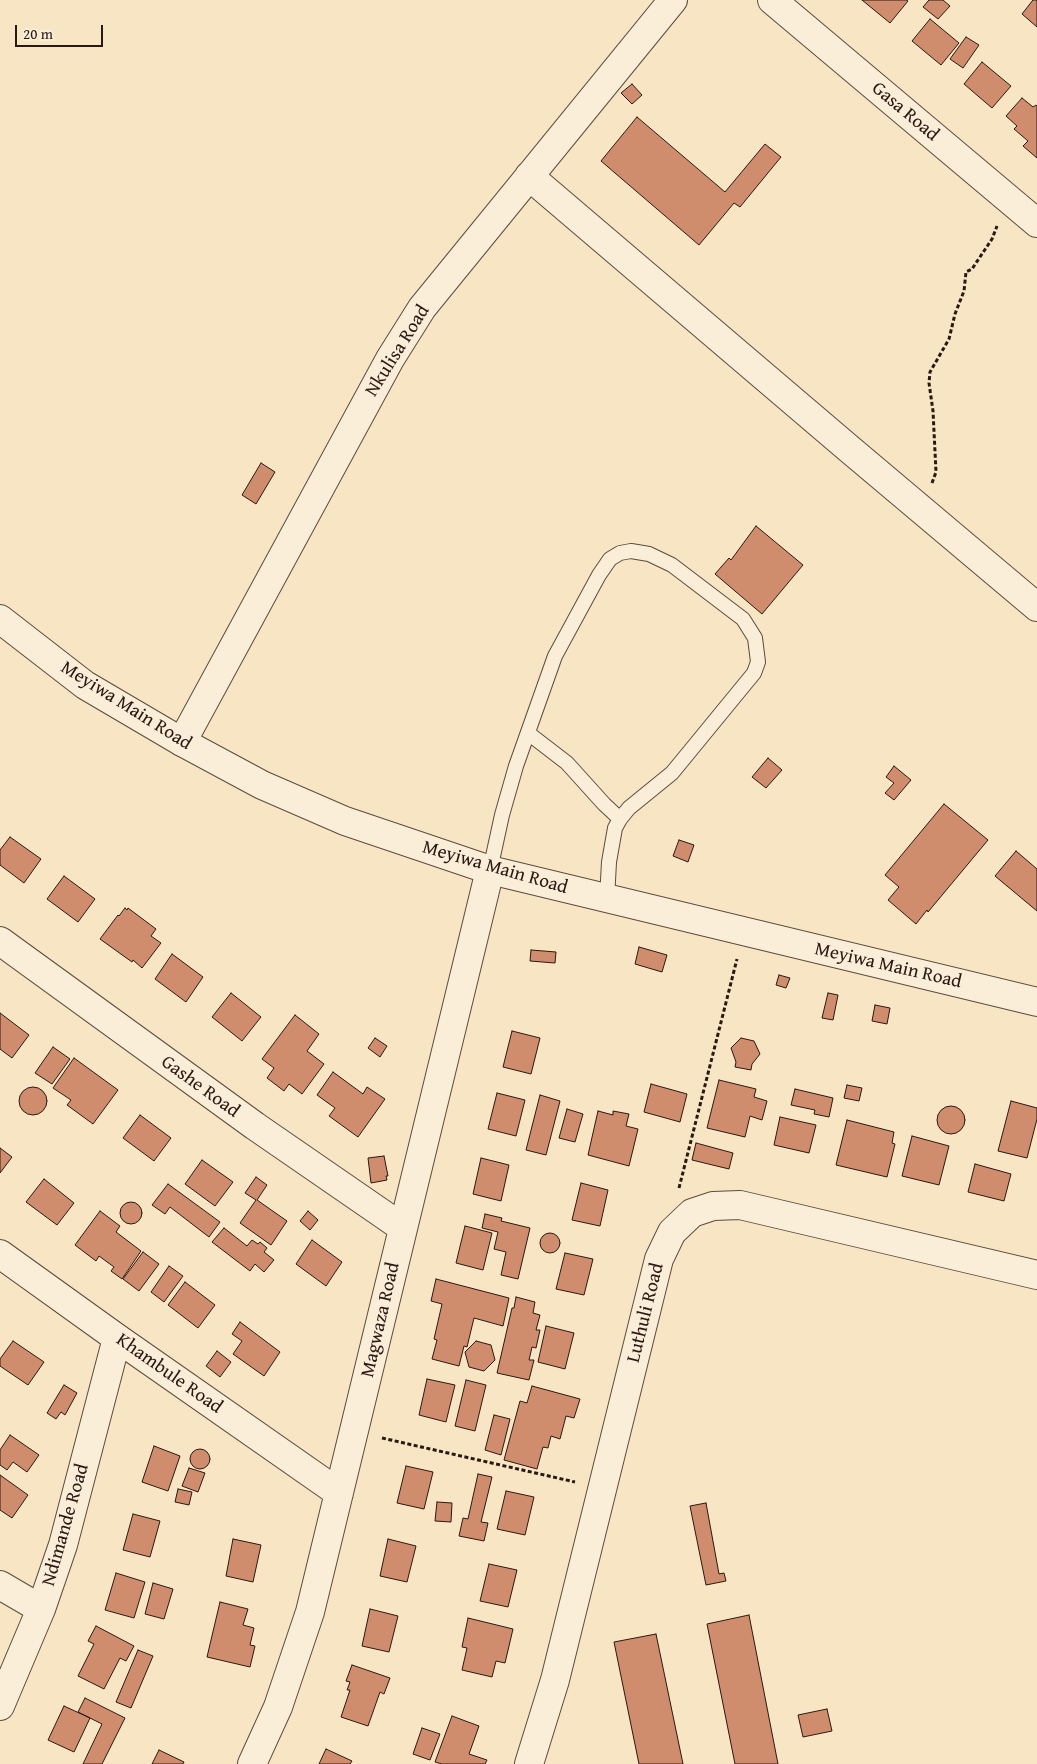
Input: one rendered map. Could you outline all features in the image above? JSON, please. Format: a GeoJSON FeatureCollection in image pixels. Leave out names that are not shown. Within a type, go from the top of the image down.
{"type":"FeatureCollection","features":[{"type":"Feature","properties":{"kind":"street","name":"Nkulisa Road"},"geometry":{"type":"LineString","coordinates":[[182,742],[390,359],[422,308],[673,0]]}},
{"type":"Feature","properties":{"kind":"street","name":"Gasa Road"},"geometry":{"type":"LineString","coordinates":[[772,0],[1037,223]]}},
{"type":"Feature","properties":{"kind":"street"},"geometry":{"type":"LineString","coordinates":[[529,176],[1037,607]]}},
{"type":"Feature","properties":{"kind":"street","name":"Meyiwa Main Road"},"geometry":{"type":"LineString","coordinates":[[0,620],[86,685],[182,742],[262,785],[345,821],[490,870],[1037,1002]]}},
{"type":"Feature","properties":{"kind":"street","name":"Magwaza Road"},"geometry":{"type":"LineString","coordinates":[[252,1764],[278,1707],[310,1612],[490,870]]}},
{"type":"Feature","properties":{"kind":"street","name":"Gashe Road"},"geometry":{"type":"LineString","coordinates":[[0,941],[255,1126],[403,1228]]}},
{"type":"Feature","properties":{"kind":"street","name":"Luthuli Road"},"geometry":{"type":"LineString","coordinates":[[533,1762],[659,1259],[672,1232],[692,1213],[713,1206],[740,1204],[1037,1275]]}},
{"type":"Feature","properties":{"kind":"street","name":"Khambule Road"},"geometry":{"type":"LineString","coordinates":[[0,1254],[117,1338],[340,1492]]}},
{"type":"Feature","properties":{"kind":"street","name":"Ndimande Road"},"geometry":{"type":"LineString","coordinates":[[0,1706],[41,1609],[63,1544],[117,1338]]}},
{"type":"Feature","properties":{"kind":"street"},"geometry":{"type":"LineString","coordinates":[[0,1585],[41,1609]]}},
{"type":"Feature","properties":{"kind":"lane"},"geometry":{"type":"LineString","coordinates":[[490,870],[502,815],[516,766],[555,656],[599,575],[610,559],[620,553],[631,551],[649,554],[672,565],[743,619],[755,638],[758,662],[754,673],[672,774],[628,808],[620,819],[615,828],[609,862],[607,899]]}},
{"type":"Feature","properties":{"kind":"lane"},"geometry":{"type":"LineString","coordinates":[[528,733],[567,763],[620,819]]}},
{"type":"Feature","properties":{"kind":"path"},"geometry":{"type":"LineString","coordinates":[[920,509],[936,472],[930,372],[949,339],[955,314],[964,290],[966,272],[972,269],[992,239],[1000,219],[1014,204]]}},
{"type":"Feature","properties":{"kind":"path"},"geometry":{"type":"LineString","coordinates":[[672,1232],[676,1196],[744,932]]}},
{"type":"Feature","properties":{"kind":"path"},"geometry":{"type":"LineString","coordinates":[[354,1432],[602,1488]]}},
{"type":"Feature","properties":{"kind":"building"},"geometry":{"type":"Polygon","coordinates":[[[862,0],[906,0],[908,1],[890,23],[862,0]]]}},
{"type":"Feature","properties":{"kind":"building"},"geometry":{"type":"Polygon","coordinates":[[[929,0],[943,0],[950,6],[938,19],[923,7],[929,0]]]}},
{"type":"Feature","properties":{"kind":"building"},"geometry":{"type":"Polygon","coordinates":[[[1033,0],[1037,0],[1037,27],[1022,14],[1033,0]]]}},
{"type":"Feature","properties":{"kind":"building"},"geometry":{"type":"Polygon","coordinates":[[[930,19],[959,43],[941,65],[912,41],[930,19]]]}},
{"type":"Feature","properties":{"kind":"building"},"geometry":{"type":"Polygon","coordinates":[[[966,37],[979,45],[963,68],[950,59],[966,37]]]}},
{"type":"Feature","properties":{"kind":"building"},"geometry":{"type":"Polygon","coordinates":[[[982,62],[1011,86],[992,108],[964,84],[982,62]]]}},
{"type":"Feature","properties":{"kind":"building"},"geometry":{"type":"Polygon","coordinates":[[[632,84],[642,95],[632,104],[621,93],[632,84]]]}},
{"type":"Feature","properties":{"kind":"building"},"geometry":{"type":"Polygon","coordinates":[[[1022,98],[1033,107],[1037,106],[1037,158],[1023,146],[1028,141],[1014,129],[1017,126],[1006,116],[1022,98]]]}},
{"type":"Feature","properties":{"kind":"building"},"geometry":{"type":"Polygon","coordinates":[[[637,117],[725,192],[765,144],[781,157],[740,207],[734,203],[699,245],[601,161],[637,117]]]}},
{"type":"Feature","properties":{"kind":"building"},"geometry":{"type":"Polygon","coordinates":[[[261,463],[275,472],[256,504],[242,495],[261,463]]]}},
{"type":"Feature","properties":{"kind":"building"},"geometry":{"type":"Polygon","coordinates":[[[756,526],[803,565],[762,614],[715,574],[729,558],[731,560],[756,526]]]}},
{"type":"Feature","properties":{"kind":"building"},"geometry":{"type":"Polygon","coordinates":[[[768,758],[782,770],[766,788],[752,777],[768,758]]]}},
{"type":"Feature","properties":{"kind":"building"},"geometry":{"type":"Polygon","coordinates":[[[894,766],[911,780],[894,800],[885,793],[894,783],[886,777],[894,766]]]}},
{"type":"Feature","properties":{"kind":"building"},"geometry":{"type":"Polygon","coordinates":[[[944,804],[988,840],[916,924],[888,900],[899,887],[885,875],[944,804]]]}},
{"type":"Feature","properties":{"kind":"building"},"geometry":{"type":"Polygon","coordinates":[[[10,837],[41,859],[24,883],[0,865],[0,850],[10,837]]]}},
{"type":"Feature","properties":{"kind":"building"},"geometry":{"type":"Polygon","coordinates":[[[679,840],[694,845],[688,862],[673,856],[679,840]]]}},
{"type":"Feature","properties":{"kind":"building"},"geometry":{"type":"Polygon","coordinates":[[[1016,851],[1037,869],[1037,911],[995,876],[1016,851]]]}},
{"type":"Feature","properties":{"kind":"building"},"geometry":{"type":"Polygon","coordinates":[[[64,876],[95,899],[78,922],[47,899],[64,876]]]}},
{"type":"Feature","properties":{"kind":"building"},"geometry":{"type":"Polygon","coordinates":[[[125,908],[127,910],[128,908],[156,929],[151,936],[161,943],[142,968],[100,939],[125,908]]]}},
{"type":"Feature","properties":{"kind":"building"},"geometry":{"type":"Polygon","coordinates":[[[639,947],[667,955],[662,972],[635,964],[639,947]]]}},
{"type":"Feature","properties":{"kind":"building"},"geometry":{"type":"Polygon","coordinates":[[[531,950],[556,952],[555,963],[530,961],[531,950]]]}},
{"type":"Feature","properties":{"kind":"building"},"geometry":{"type":"Polygon","coordinates":[[[172,954],[203,977],[186,1002],[155,979],[172,954]]]}},
{"type":"Feature","properties":{"kind":"building"},"geometry":{"type":"Polygon","coordinates":[[[779,975],[790,978],[786,988],[776,985],[779,975]]]}},
{"type":"Feature","properties":{"kind":"building"},"geometry":{"type":"Polygon","coordinates":[[[231,993],[261,1017],[242,1041],[212,1017],[231,993]]]}},
{"type":"Feature","properties":{"kind":"building"},"geometry":{"type":"Polygon","coordinates":[[[828,993],[838,995],[833,1020],[822,1018],[828,993]]]}},
{"type":"Feature","properties":{"kind":"building"},"geometry":{"type":"Polygon","coordinates":[[[875,1005],[890,1008],[887,1024],[872,1021],[875,1005]]]}},
{"type":"Feature","properties":{"kind":"building"},"geometry":{"type":"Polygon","coordinates":[[[0,1013],[29,1035],[12,1058],[0,1049],[0,1013]]]}},
{"type":"Feature","properties":{"kind":"building"},"geometry":{"type":"Polygon","coordinates":[[[295,1015],[319,1034],[307,1051],[324,1064],[302,1094],[289,1084],[284,1091],[267,1078],[274,1068],[262,1059],[295,1015]]]}},
{"type":"Feature","properties":{"kind":"building"},"geometry":{"type":"Polygon","coordinates":[[[512,1031],[540,1038],[531,1074],[503,1067],[512,1031]]]}},
{"type":"Feature","properties":{"kind":"building"},"geometry":{"type":"Polygon","coordinates":[[[375,1038],[387,1046],[380,1057],[368,1048],[375,1038]]]}},
{"type":"Feature","properties":{"kind":"building"},"geometry":{"type":"Polygon","coordinates":[[[741,1038],[754,1041],[760,1054],[752,1064],[751,1070],[735,1067],[736,1062],[731,1048],[741,1038]]]}},
{"type":"Feature","properties":{"kind":"building"},"geometry":{"type":"Polygon","coordinates":[[[53,1047],[70,1059],[52,1084],[35,1073],[53,1047]]]}},
{"type":"Feature","properties":{"kind":"building"},"geometry":{"type":"Polygon","coordinates":[[[74,1058],[118,1090],[93,1124],[67,1105],[71,1100],[53,1088],[74,1058]]]}},
{"type":"Feature","properties":{"kind":"building"},"geometry":{"type":"Polygon","coordinates":[[[333,1072],[363,1094],[367,1087],[385,1099],[358,1137],[329,1116],[335,1108],[317,1095],[333,1072]]]}},
{"type":"Feature","properties":{"kind":"building"},"geometry":{"type":"Polygon","coordinates":[[[719,1080],[756,1089],[754,1097],[767,1101],[762,1120],[750,1116],[745,1137],[707,1128],[719,1080]]]}},
{"type":"Feature","properties":{"kind":"building"},"geometry":{"type":"Polygon","coordinates":[[[651,1084],[687,1094],[680,1122],[644,1112],[651,1084]]]}},
{"type":"Feature","properties":{"kind":"building"},"geometry":{"type":"Polygon","coordinates":[[[847,1085],[862,1088],[859,1101],[844,1098],[847,1085]]]}},
{"type":"Feature","properties":{"kind":"building"},"geometry":{"type":"Polygon","coordinates":[[[33,1087],[43,1091],[47,1101],[43,1111],[33,1115],[23,1111],[19,1101],[23,1091],[33,1087]]]}},
{"type":"Feature","properties":{"kind":"building"},"geometry":{"type":"Polygon","coordinates":[[[795,1089],[833,1098],[829,1117],[814,1114],[815,1110],[791,1105],[795,1089]]]}},
{"type":"Feature","properties":{"kind":"building"},"geometry":{"type":"Polygon","coordinates":[[[497,1093],[525,1100],[516,1136],[488,1129],[497,1093]]]}},
{"type":"Feature","properties":{"kind":"building"},"geometry":{"type":"Polygon","coordinates":[[[540,1095],[560,1101],[546,1155],[526,1150],[540,1095]]]}},
{"type":"Feature","properties":{"kind":"building"},"geometry":{"type":"Polygon","coordinates":[[[1011,1101],[1037,1108],[1037,1119],[1027,1158],[998,1151],[1011,1101]]]}},
{"type":"Feature","properties":{"kind":"building"},"geometry":{"type":"Polygon","coordinates":[[[951,1106],[961,1110],[965,1120],[961,1130],[951,1134],[941,1130],[937,1120],[941,1110],[951,1106]]]}},
{"type":"Feature","properties":{"kind":"building"},"geometry":{"type":"Polygon","coordinates":[[[567,1109],[583,1114],[575,1142],[559,1138],[567,1109]]]}},
{"type":"Feature","properties":{"kind":"building"},"geometry":{"type":"Polygon","coordinates":[[[598,1111],[613,1115],[613,1111],[629,1114],[626,1126],[638,1129],[629,1166],[588,1155],[598,1111]]]}},
{"type":"Feature","properties":{"kind":"building"},"geometry":{"type":"Polygon","coordinates":[[[140,1115],[171,1138],[154,1161],[123,1138],[140,1115]]]}},
{"type":"Feature","properties":{"kind":"building"},"geometry":{"type":"Polygon","coordinates":[[[780,1117],[816,1125],[809,1153],[774,1145],[780,1117]]]}},
{"type":"Feature","properties":{"kind":"building"},"geometry":{"type":"Polygon","coordinates":[[[847,1120],[894,1132],[892,1143],[895,1144],[887,1177],[836,1165],[847,1120]]]}},
{"type":"Feature","properties":{"kind":"building"},"geometry":{"type":"Polygon","coordinates":[[[912,1136],[949,1146],[939,1185],[902,1176],[912,1136]]]}},
{"type":"Feature","properties":{"kind":"building"},"geometry":{"type":"Polygon","coordinates":[[[696,1143],[733,1153],[729,1169],[692,1160],[696,1143]]]}},
{"type":"Feature","properties":{"kind":"building"},"geometry":{"type":"Polygon","coordinates":[[[0,1148],[12,1157],[0,1173],[0,1148]]]}},
{"type":"Feature","properties":{"kind":"building"},"geometry":{"type":"Polygon","coordinates":[[[384,1156],[387,1180],[371,1183],[368,1158],[384,1156]]]}},
{"type":"Feature","properties":{"kind":"building"},"geometry":{"type":"Polygon","coordinates":[[[481,1158],[509,1165],[501,1201],[473,1194],[481,1158]]]}},
{"type":"Feature","properties":{"kind":"building"},"geometry":{"type":"Polygon","coordinates":[[[202,1160],[233,1182],[215,1206],[185,1184],[202,1160]]]}},
{"type":"Feature","properties":{"kind":"building"},"geometry":{"type":"Polygon","coordinates":[[[975,1164],[1011,1174],[1004,1201],[968,1192],[975,1164]]]}},
{"type":"Feature","properties":{"kind":"building"},"geometry":{"type":"Polygon","coordinates":[[[256,1177],[267,1185],[257,1200],[287,1221],[271,1245],[240,1223],[256,1200],[245,1193],[256,1177]]]}},
{"type":"Feature","properties":{"kind":"building"},"geometry":{"type":"Polygon","coordinates":[[[44,1179],[74,1203],[57,1225],[26,1202],[44,1179]]]}},
{"type":"Feature","properties":{"kind":"building"},"geometry":{"type":"Polygon","coordinates":[[[581,1183],[608,1190],[600,1226],[572,1220],[581,1183]]]}},
{"type":"Feature","properties":{"kind":"building"},"geometry":{"type":"Polygon","coordinates":[[[168,1184],[220,1222],[209,1237],[170,1207],[165,1214],[152,1205],[168,1184]]]}},
{"type":"Feature","properties":{"kind":"building"},"geometry":{"type":"Polygon","coordinates":[[[131,1202],[139,1205],[142,1213],[139,1221],[131,1224],[123,1221],[120,1213],[123,1205],[131,1202]]]}},
{"type":"Feature","properties":{"kind":"building"},"geometry":{"type":"Polygon","coordinates":[[[100,1211],[120,1226],[116,1232],[141,1251],[122,1279],[111,1271],[114,1267],[99,1256],[96,1261],[75,1245],[100,1211]]]}},
{"type":"Feature","properties":{"kind":"building"},"geometry":{"type":"Polygon","coordinates":[[[308,1211],[318,1220],[310,1230],[300,1221],[308,1211]]]}},
{"type":"Feature","properties":{"kind":"building"},"geometry":{"type":"Polygon","coordinates":[[[485,1214],[502,1218],[501,1221],[530,1228],[518,1279],[501,1275],[506,1252],[494,1249],[498,1232],[482,1228],[485,1214]]]}},
{"type":"Feature","properties":{"kind":"building"},"geometry":{"type":"Polygon","coordinates":[[[465,1226],[492,1233],[483,1270],[456,1263],[465,1226]]]}},
{"type":"Feature","properties":{"kind":"building"},"geometry":{"type":"Polygon","coordinates":[[[224,1228],[247,1246],[252,1240],[258,1244],[260,1242],[267,1248],[264,1252],[274,1260],[264,1272],[255,1264],[250,1271],[212,1242],[224,1228]]]}},
{"type":"Feature","properties":{"kind":"building"},"geometry":{"type":"Polygon","coordinates":[[[550,1233],[557,1236],[560,1243],[557,1250],[550,1253],[543,1250],[540,1243],[543,1236],[550,1233]]]}},
{"type":"Feature","properties":{"kind":"building"},"geometry":{"type":"Polygon","coordinates":[[[312,1240],[342,1262],[326,1286],[296,1264],[312,1240]]]}},
{"type":"Feature","properties":{"kind":"building"},"geometry":{"type":"Polygon","coordinates":[[[143,1252],[159,1264],[139,1291],[123,1279],[143,1252]]]}},
{"type":"Feature","properties":{"kind":"building"},"geometry":{"type":"Polygon","coordinates":[[[565,1253],[593,1259],[584,1295],[556,1289],[565,1253]]]}},
{"type":"Feature","properties":{"kind":"building"},"geometry":{"type":"Polygon","coordinates":[[[169,1266],[183,1276],[164,1302],[151,1292],[169,1266]]]}},
{"type":"Feature","properties":{"kind":"building"},"geometry":{"type":"Polygon","coordinates":[[[436,1279],[509,1298],[503,1326],[474,1318],[467,1347],[464,1346],[459,1366],[432,1359],[437,1340],[434,1339],[442,1304],[431,1301],[436,1279]]]}},
{"type":"Feature","properties":{"kind":"building"},"geometry":{"type":"Polygon","coordinates":[[[185,1282],[215,1305],[198,1328],[168,1305],[185,1282]]]}},
{"type":"Feature","properties":{"kind":"building"},"geometry":{"type":"Polygon","coordinates":[[[516,1297],[535,1302],[533,1313],[540,1315],[536,1330],[540,1330],[536,1348],[532,1347],[529,1360],[534,1360],[529,1380],[497,1373],[516,1297]]]}},
{"type":"Feature","properties":{"kind":"building"},"geometry":{"type":"Polygon","coordinates":[[[240,1322],[280,1352],[264,1376],[233,1354],[242,1341],[232,1334],[240,1322]]]}},
{"type":"Feature","properties":{"kind":"building"},"geometry":{"type":"Polygon","coordinates":[[[546,1326],[574,1333],[565,1369],[538,1362],[546,1326]]]}},
{"type":"Feature","properties":{"kind":"building"},"geometry":{"type":"Polygon","coordinates":[[[13,1341],[44,1362],[28,1385],[0,1366],[0,1359],[13,1341]]]}},
{"type":"Feature","properties":{"kind":"building"},"geometry":{"type":"Polygon","coordinates":[[[476,1341],[491,1345],[495,1360],[484,1371],[469,1367],[465,1352],[476,1341]]]}},
{"type":"Feature","properties":{"kind":"building"},"geometry":{"type":"Polygon","coordinates":[[[217,1351],[231,1362],[220,1377],[206,1366],[217,1351]]]}},
{"type":"Feature","properties":{"kind":"building"},"geometry":{"type":"Polygon","coordinates":[[[427,1379],[455,1385],[446,1422],[419,1415],[427,1379]]]}},
{"type":"Feature","properties":{"kind":"building"},"geometry":{"type":"Polygon","coordinates":[[[466,1380],[486,1385],[475,1431],[455,1426],[466,1380]]]}},
{"type":"Feature","properties":{"kind":"building"},"geometry":{"type":"Polygon","coordinates":[[[64,1385],[77,1393],[65,1415],[61,1412],[56,1419],[47,1413],[64,1385]]]}},
{"type":"Feature","properties":{"kind":"building"},"geometry":{"type":"Polygon","coordinates":[[[532,1386],[580,1399],[574,1418],[566,1416],[560,1439],[551,1436],[548,1448],[543,1447],[537,1469],[504,1460],[520,1401],[527,1403],[532,1386]]]}},
{"type":"Feature","properties":{"kind":"building"},"geometry":{"type":"Polygon","coordinates":[[[494,1415],[510,1419],[501,1455],[485,1450],[494,1415]]]}},
{"type":"Feature","properties":{"kind":"building"},"geometry":{"type":"Polygon","coordinates":[[[10,1435],[39,1455],[27,1472],[13,1462],[7,1470],[0,1465],[0,1450],[10,1435]]]}},
{"type":"Feature","properties":{"kind":"building"},"geometry":{"type":"Polygon","coordinates":[[[154,1446],[180,1456],[168,1491],[142,1482],[154,1446]]]}},
{"type":"Feature","properties":{"kind":"building"},"geometry":{"type":"Polygon","coordinates":[[[200,1449],[207,1452],[210,1459],[207,1466],[200,1469],[193,1466],[190,1459],[193,1452],[200,1449]]]}},
{"type":"Feature","properties":{"kind":"building"},"geometry":{"type":"Polygon","coordinates":[[[406,1466],[433,1472],[424,1509],[397,1503],[406,1466]]]}},
{"type":"Feature","properties":{"kind":"building"},"geometry":{"type":"Polygon","coordinates":[[[189,1468],[205,1473],[198,1492],[182,1486],[189,1468]]]}},
{"type":"Feature","properties":{"kind":"building"},"geometry":{"type":"Polygon","coordinates":[[[478,1474],[492,1477],[481,1522],[488,1523],[484,1541],[459,1536],[463,1518],[468,1519],[478,1474]]]}},
{"type":"Feature","properties":{"kind":"building"},"geometry":{"type":"Polygon","coordinates":[[[0,1475],[28,1495],[12,1518],[0,1510],[0,1475]]]}},
{"type":"Feature","properties":{"kind":"building"},"geometry":{"type":"Polygon","coordinates":[[[178,1489],[192,1492],[189,1505],[175,1502],[178,1489]]]}},
{"type":"Feature","properties":{"kind":"building"},"geometry":{"type":"Polygon","coordinates":[[[506,1491],[534,1497],[525,1535],[497,1529],[506,1491]]]}},
{"type":"Feature","properties":{"kind":"building"},"geometry":{"type":"Polygon","coordinates":[[[437,1502],[452,1503],[451,1522],[435,1521],[437,1502]]]}},
{"type":"Feature","properties":{"kind":"building"},"geometry":{"type":"Polygon","coordinates":[[[706,1503],[719,1574],[724,1573],[726,1581],[706,1585],[690,1506],[706,1503]]]}},
{"type":"Feature","properties":{"kind":"building"},"geometry":{"type":"Polygon","coordinates":[[[133,1514],[160,1521],[150,1557],[123,1550],[133,1514]]]}},
{"type":"Feature","properties":{"kind":"building"},"geometry":{"type":"Polygon","coordinates":[[[233,1539],[261,1545],[253,1582],[226,1576],[233,1539]]]}},
{"type":"Feature","properties":{"kind":"building"},"geometry":{"type":"Polygon","coordinates":[[[388,1539],[416,1546],[407,1582],[380,1576],[388,1539]]]}},
{"type":"Feature","properties":{"kind":"building"},"geometry":{"type":"Polygon","coordinates":[[[489,1564],[517,1570],[508,1607],[480,1601],[489,1564]]]}},
{"type":"Feature","properties":{"kind":"building"},"geometry":{"type":"Polygon","coordinates":[[[116,1573],[145,1582],[134,1618],[105,1610],[116,1573]]]}},
{"type":"Feature","properties":{"kind":"building"},"geometry":{"type":"Polygon","coordinates":[[[153,1583],[173,1589],[164,1619],[145,1614],[153,1583]]]}},
{"type":"Feature","properties":{"kind":"building"},"geometry":{"type":"Polygon","coordinates":[[[220,1602],[248,1609],[243,1625],[254,1628],[250,1645],[255,1646],[250,1667],[207,1657],[220,1602]]]}},
{"type":"Feature","properties":{"kind":"building"},"geometry":{"type":"Polygon","coordinates":[[[370,1609],[398,1616],[389,1652],[362,1646],[370,1609]]]}},
{"type":"Feature","properties":{"kind":"building"},"geometry":{"type":"Polygon","coordinates":[[[749,1615],[778,1764],[735,1764],[707,1624],[749,1615]]]}},
{"type":"Feature","properties":{"kind":"building"},"geometry":{"type":"Polygon","coordinates":[[[468,1618],[513,1629],[505,1663],[496,1661],[492,1677],[462,1670],[467,1648],[462,1647],[468,1618]]]}},
{"type":"Feature","properties":{"kind":"building"},"geometry":{"type":"Polygon","coordinates":[[[96,1626],[134,1646],[126,1661],[120,1658],[104,1689],[78,1676],[94,1644],[88,1641],[96,1626]]]}},
{"type":"Feature","properties":{"kind":"building"},"geometry":{"type":"Polygon","coordinates":[[[656,1634],[683,1764],[639,1764],[614,1642],[656,1634]]]}},
{"type":"Feature","properties":{"kind":"building"},"geometry":{"type":"Polygon","coordinates":[[[138,1650],[153,1656],[131,1708],[116,1702],[138,1650]]]}},
{"type":"Feature","properties":{"kind":"building"},"geometry":{"type":"Polygon","coordinates":[[[352,1665],[390,1678],[384,1694],[380,1692],[368,1726],[341,1717],[350,1690],[347,1690],[350,1682],[346,1681],[352,1665]]]}},
{"type":"Feature","properties":{"kind":"building"},"geometry":{"type":"Polygon","coordinates":[[[85,1698],[125,1718],[102,1764],[83,1764],[102,1724],[78,1712],[85,1698]]]}},
{"type":"Feature","properties":{"kind":"building"},"geometry":{"type":"Polygon","coordinates":[[[64,1706],[90,1718],[74,1752],[48,1740],[64,1706]]]}},
{"type":"Feature","properties":{"kind":"building"},"geometry":{"type":"Polygon","coordinates":[[[827,1709],[832,1731],[803,1737],[798,1715],[827,1709]]]}},
{"type":"Feature","properties":{"kind":"building"},"geometry":{"type":"Polygon","coordinates":[[[452,1716],[479,1726],[469,1754],[487,1760],[485,1764],[442,1764],[435,1762],[452,1716]]]}},
{"type":"Feature","properties":{"kind":"building"},"geometry":{"type":"Polygon","coordinates":[[[422,1728],[440,1734],[430,1760],[413,1754],[422,1728]]]}},
{"type":"Feature","properties":{"kind":"building"},"geometry":{"type":"Polygon","coordinates":[[[326,1749],[352,1761],[350,1764],[319,1764],[326,1749]]]}},
{"type":"Feature","properties":{"kind":"building"},"geometry":{"type":"Polygon","coordinates":[[[159,1750],[184,1762],[183,1764],[152,1764],[159,1750]]]}}]}
